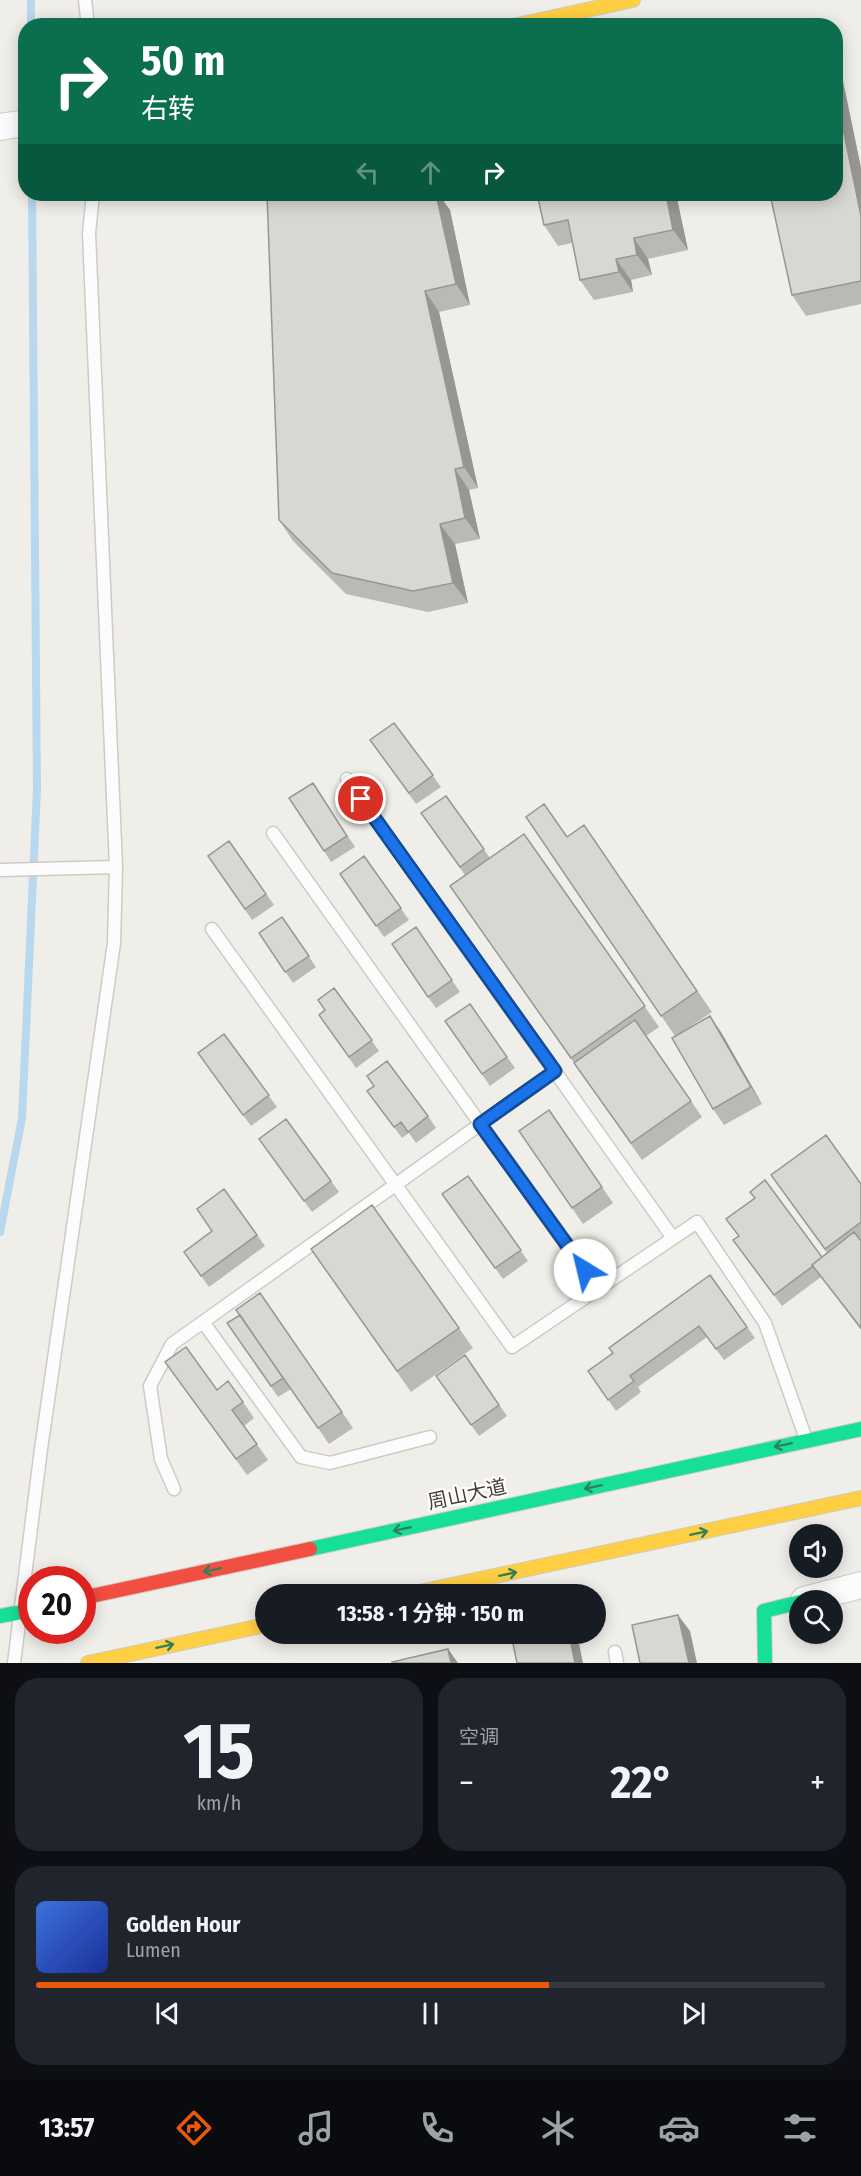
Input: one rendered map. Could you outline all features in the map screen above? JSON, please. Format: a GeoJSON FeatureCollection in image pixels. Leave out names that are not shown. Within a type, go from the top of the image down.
{"type":"FeatureCollection","features":[{"type":"Feature","properties":{"kind":"main road"},"geometry":{"type":"LineString","coordinates":[[550,18],[633,0]]}},
{"type":"Feature","properties":{"kind":"main road","name":"周山大道"},"geometry":{"type":"LineString","coordinates":[[96,1595],[806,1440],[861,1430]]}},
{"type":"Feature","properties":{"kind":"main road"},"geometry":{"type":"LineString","coordinates":[[457,1584],[861,1498]]}},
{"type":"Feature","properties":{"kind":"main road"},"geometry":{"type":"LineString","coordinates":[[765,1663],[765,1611],[789,1605]]}},
{"type":"Feature","properties":{"kind":"main road"},"geometry":{"type":"LineString","coordinates":[[88,1663],[255,1627]]}},
{"type":"Feature","properties":{"kind":"street"},"geometry":{"type":"LineString","coordinates":[[0,127],[18,124]]}},
{"type":"Feature","properties":{"kind":"street"},"geometry":{"type":"LineString","coordinates":[[842,1590],[861,1585]]}},
{"type":"Feature","properties":{"kind":"lane"},"geometry":{"type":"LineString","coordinates":[[85,0],[87,18]]}},
{"type":"Feature","properties":{"kind":"lane"},"geometry":{"type":"LineString","coordinates":[[14,1663],[16,1613],[114,943],[116,867],[89,233],[92,201]]}},
{"type":"Feature","properties":{"kind":"lane"},"geometry":{"type":"LineString","coordinates":[[347,779],[673,1238]]}},
{"type":"Feature","properties":{"kind":"lane"},"geometry":{"type":"LineString","coordinates":[[273,833],[598,1289]]}},
{"type":"Feature","properties":{"kind":"lane"},"geometry":{"type":"LineString","coordinates":[[0,870],[116,867]]}},
{"type":"Feature","properties":{"kind":"lane"},"geometry":{"type":"LineString","coordinates":[[212,929],[512,1347],[697,1222],[765,1323],[806,1440]]}},
{"type":"Feature","properties":{"kind":"lane"},"geometry":{"type":"LineString","coordinates":[[174,1489],[161,1460],[150,1386],[172,1344],[555,1071]]}},
{"type":"Feature","properties":{"kind":"lane"},"geometry":{"type":"LineString","coordinates":[[203,1322],[301,1458],[330,1463],[430,1437]]}},
{"type":"Feature","properties":{"kind":"building"},"geometry":{"type":"Polygon","coordinates":[[[843,128],[861,216],[861,281],[792,295],[772,201],[843,201],[843,128]]]}},
{"type":"Feature","properties":{"kind":"building"},"geometry":{"type":"Polygon","coordinates":[[[267,201],[438,201],[456,284],[425,291],[464,467],[455,469],[465,518],[440,524],[453,583],[413,591],[332,573],[279,520],[267,201]]]}},
{"type":"Feature","properties":{"kind":"building"},"geometry":{"type":"Polygon","coordinates":[[[539,201],[667,201],[673,230],[634,238],[637,255],[616,259],[619,272],[580,280],[568,220],[544,225],[539,201]]]}},
{"type":"Feature","properties":{"kind":"building"},"geometry":{"type":"Polygon","coordinates":[[[394,723],[433,775],[409,793],[370,740],[394,723]]]}},
{"type":"Feature","properties":{"kind":"building"},"geometry":{"type":"Polygon","coordinates":[[[313,783],[347,836],[324,851],[289,798],[313,783]]]}},
{"type":"Feature","properties":{"kind":"building"},"geometry":{"type":"Polygon","coordinates":[[[446,796],[484,849],[460,867],[421,813],[446,796]]]}},
{"type":"Feature","properties":{"kind":"building"},"geometry":{"type":"Polygon","coordinates":[[[544,804],[567,837],[584,825],[697,991],[661,1016],[526,817],[544,804]]]}},
{"type":"Feature","properties":{"kind":"building"},"geometry":{"type":"Polygon","coordinates":[[[524,834],[645,1006],[571,1058],[450,886],[524,834]]]}},
{"type":"Feature","properties":{"kind":"building"},"geometry":{"type":"Polygon","coordinates":[[[229,841],[266,894],[245,909],[208,856],[229,841]]]}},
{"type":"Feature","properties":{"kind":"building"},"geometry":{"type":"Polygon","coordinates":[[[364,856],[401,908],[376,926],[340,874],[364,856]]]}},
{"type":"Feature","properties":{"kind":"building"},"geometry":{"type":"Polygon","coordinates":[[[282,917],[309,956],[285,972],[259,933],[282,917]]]}},
{"type":"Feature","properties":{"kind":"building"},"geometry":{"type":"Polygon","coordinates":[[[416,927],[452,980],[428,997],[392,944],[416,927]]]}},
{"type":"Feature","properties":{"kind":"building"},"geometry":{"type":"Polygon","coordinates":[[[334,988],[372,1040],[349,1057],[319,1015],[325,1010],[318,1000],[334,988]]]}},
{"type":"Feature","properties":{"kind":"building"},"geometry":{"type":"Polygon","coordinates":[[[470,1004],[507,1057],[482,1074],[445,1021],[470,1004]]]}},
{"type":"Feature","properties":{"kind":"building"},"geometry":{"type":"Polygon","coordinates":[[[710,1016],[751,1087],[713,1109],[672,1038],[710,1016]]]}},
{"type":"Feature","properties":{"kind":"building"},"geometry":{"type":"Polygon","coordinates":[[[635,1020],[691,1101],[631,1143],[574,1063],[635,1020]]]}},
{"type":"Feature","properties":{"kind":"building"},"geometry":{"type":"Polygon","coordinates":[[[224,1034],[269,1095],[243,1115],[198,1053],[224,1034]]]}},
{"type":"Feature","properties":{"kind":"building"},"geometry":{"type":"Polygon","coordinates":[[[387,1061],[428,1116],[408,1132],[401,1122],[394,1127],[367,1091],[374,1086],[367,1076],[387,1061]]]}},
{"type":"Feature","properties":{"kind":"building"},"geometry":{"type":"Polygon","coordinates":[[[549,1110],[602,1187],[572,1208],[519,1131],[549,1110]]]}},
{"type":"Feature","properties":{"kind":"building"},"geometry":{"type":"Polygon","coordinates":[[[286,1119],[331,1181],[304,1201],[259,1139],[286,1119]]]}},
{"type":"Feature","properties":{"kind":"building"},"geometry":{"type":"Polygon","coordinates":[[[826,1135],[861,1184],[861,1222],[825,1249],[771,1175],[826,1135]]]}},
{"type":"Feature","properties":{"kind":"building"},"geometry":{"type":"Polygon","coordinates":[[[468,1176],[521,1250],[495,1268],[442,1194],[468,1176]]]}},
{"type":"Feature","properties":{"kind":"building"},"geometry":{"type":"Polygon","coordinates":[[[765,1180],[822,1257],[774,1295],[733,1240],[739,1236],[726,1219],[755,1198],[750,1192],[765,1180]]]}},
{"type":"Feature","properties":{"kind":"building"},"geometry":{"type":"Polygon","coordinates":[[[224,1189],[257,1235],[201,1276],[184,1252],[212,1231],[197,1209],[224,1189]]]}},
{"type":"Feature","properties":{"kind":"building"},"geometry":{"type":"Polygon","coordinates":[[[372,1205],[459,1328],[397,1371],[311,1249],[372,1205]]]}},
{"type":"Feature","properties":{"kind":"building"},"geometry":{"type":"Polygon","coordinates":[[[854,1232],[861,1241],[861,1328],[812,1265],[854,1232]]]}},
{"type":"Feature","properties":{"kind":"building"},"geometry":{"type":"Polygon","coordinates":[[[710,1275],[747,1327],[716,1349],[699,1326],[630,1376],[634,1381],[608,1400],[588,1371],[613,1353],[609,1348],[710,1275]]]}},
{"type":"Feature","properties":{"kind":"building"},"geometry":{"type":"Polygon","coordinates":[[[260,1293],[342,1412],[318,1428],[236,1310],[260,1293]]]}},
{"type":"Feature","properties":{"kind":"building"},"geometry":{"type":"Polygon","coordinates":[[[240,1315],[283,1378],[271,1386],[227,1323],[240,1315]]]}},
{"type":"Feature","properties":{"kind":"building"},"geometry":{"type":"Polygon","coordinates":[[[186,1347],[217,1390],[228,1381],[243,1402],[232,1410],[257,1444],[236,1459],[165,1362],[186,1347]]]}},
{"type":"Feature","properties":{"kind":"building"},"geometry":{"type":"Polygon","coordinates":[[[465,1355],[499,1405],[471,1425],[436,1376],[465,1355]]]}},
{"type":"Feature","properties":{"kind":"building"},"geometry":{"type":"Polygon","coordinates":[[[678,1615],[689,1663],[640,1663],[632,1625],[678,1615]]]}},
{"type":"Feature","properties":{"kind":"building"},"geometry":{"type":"Polygon","coordinates":[[[513,1644],[571,1644],[575,1663],[517,1663],[513,1644]]]}},
{"type":"Feature","properties":{"kind":"building"},"geometry":{"type":"Polygon","coordinates":[[[448,1649],[451,1663],[392,1663],[392,1662],[448,1649]]]}},
{"type":"Feature","properties":{"kind":"waterway"},"geometry":{"type":"LineString","coordinates":[[31,0],[31,18]]}},
{"type":"Feature","properties":{"kind":"waterway"},"geometry":{"type":"LineString","coordinates":[[0,1232],[22,1118],[37,789],[32,201]]}},
{"type":"Feature","properties":{"kind":"traffic: fast"},"geometry":{"type":"LineString","coordinates":[[310,1549],[861,1429]]}},
{"type":"Feature","properties":{"kind":"traffic: fast"},"geometry":{"type":"LineString","coordinates":[[765,1663],[764,1611],[789,1605]]}},
{"type":"Feature","properties":{"kind":"traffic: fast"},"geometry":{"type":"LineString","coordinates":[[0,1616],[18,1613]]}},
{"type":"Feature","properties":{"kind":"traffic: slow"},"geometry":{"type":"LineString","coordinates":[[550,18],[633,0]]}},
{"type":"Feature","properties":{"kind":"traffic: slow"},"geometry":{"type":"LineString","coordinates":[[457,1584],[861,1498]]}},
{"type":"Feature","properties":{"kind":"traffic: slow"},"geometry":{"type":"LineString","coordinates":[[88,1663],[255,1627]]}},
{"type":"Feature","properties":{"kind":"traffic: jam"},"geometry":{"type":"LineString","coordinates":[[96,1595],[310,1549]]}},
{"type":"Feature","properties":{"kind":"route"},"geometry":{"type":"LineString","coordinates":[[361,799],[555,1071],[480,1124],[585,1270]]}}]}
